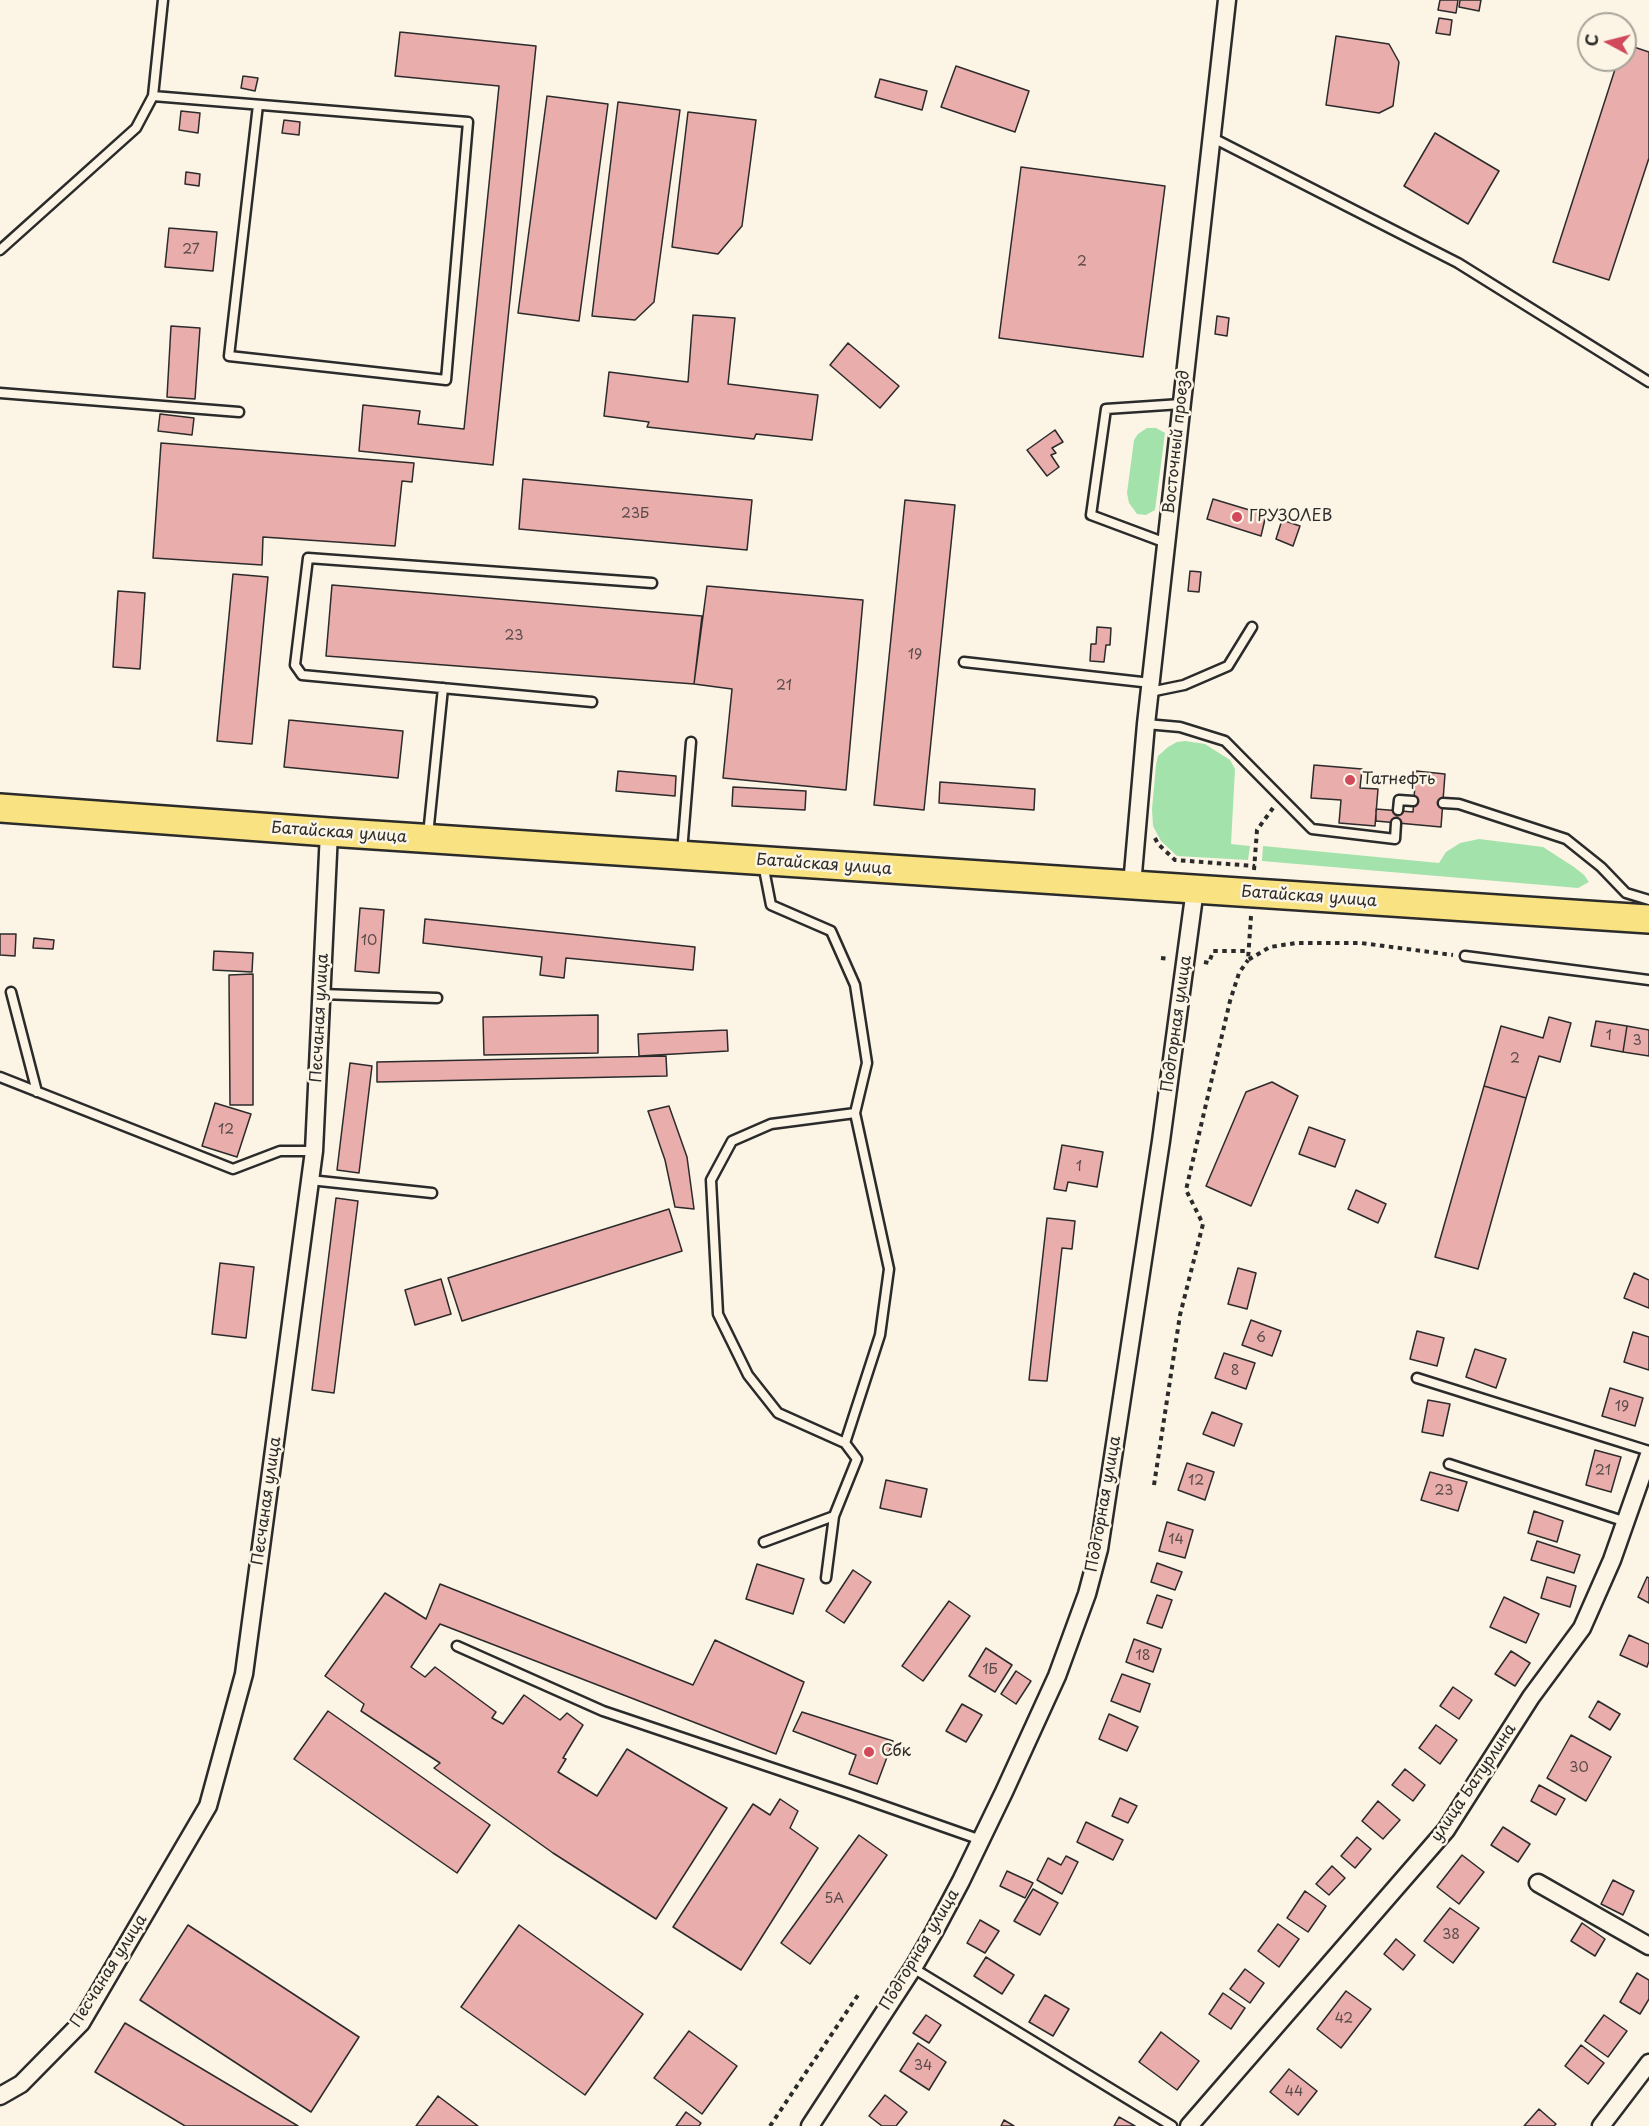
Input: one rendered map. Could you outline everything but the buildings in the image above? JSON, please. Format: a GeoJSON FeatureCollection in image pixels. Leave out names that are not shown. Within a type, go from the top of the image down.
{"type":"FeatureCollection","features":[{"type":"Feature","properties":{"kind":"highway","name":"Батайская улица"},"geometry":{"type":"LineString","coordinates":[[0,808],[428,839],[1649,919]]}},
{"type":"Feature","properties":{"kind":"street","name":"Восточный проезд"},"geometry":{"type":"LineString","coordinates":[[1132,885],[1146,724],[1227,0]]}},
{"type":"Feature","properties":{"kind":"street","name":"Песчаная улица"},"geometry":{"type":"LineString","coordinates":[[0,2096],[21,2084],[81,2023],[208,1806],[244,1674],[314,1151],[328,832]]}},
{"type":"Feature","properties":{"kind":"street","name":"Подгорная улица"},"geometry":{"type":"LineString","coordinates":[[810,2126],[913,1968],[982,1840],[1060,1667],[1087,1594],[1099,1549],[1161,1142],[1195,889]]}},
{"type":"Feature","properties":{"kind":"street","name":"улица Батурлина"},"geometry":{"type":"LineString","coordinates":[[1189,2126],[1446,1830],[1530,1697],[1582,1628],[1612,1560],[1649,1455]]}},
{"type":"Feature","properties":{"kind":"street"},"geometry":{"type":"LineString","coordinates":[[1538,1883],[1649,1946]]}},
{"type":"Feature","properties":{"kind":"street"},"geometry":{"type":"LineString","coordinates":[[1601,2126],[1649,2063]]}},
{"type":"Feature","properties":{"kind":"lane"},"geometry":{"type":"LineString","coordinates":[[0,250],[136,128],[153,96],[163,0]]}},
{"type":"Feature","properties":{"kind":"lane"},"geometry":{"type":"LineString","coordinates":[[153,96],[258,105],[468,123],[446,380],[229,357],[258,105]]}},
{"type":"Feature","properties":{"kind":"lane"},"geometry":{"type":"LineString","coordinates":[[1211,137],[1458,263],[1649,382]]}},
{"type":"Feature","properties":{"kind":"lane"},"geometry":{"type":"LineString","coordinates":[[0,393],[239,412]]}},
{"type":"Feature","properties":{"kind":"lane"},"geometry":{"type":"LineString","coordinates":[[1166,543],[1091,515],[1106,410],[1181,404]]}},
{"type":"Feature","properties":{"kind":"lane"},"geometry":{"type":"LineString","coordinates":[[592,702],[302,675],[295,665],[308,558],[652,583]]}},
{"type":"Feature","properties":{"kind":"lane"},"geometry":{"type":"LineString","coordinates":[[964,662],[1150,687],[1184,685],[1228,666],[1252,627]]}},
{"type":"Feature","properties":{"kind":"lane"},"geometry":{"type":"LineString","coordinates":[[428,839],[443,688]]}},
{"type":"Feature","properties":{"kind":"lane"},"geometry":{"type":"LineString","coordinates":[[1146,724],[1180,727],[1225,741],[1312,829],[1395,839],[1396,823]]}},
{"type":"Feature","properties":{"kind":"lane"},"geometry":{"type":"LineString","coordinates":[[682,856],[691,742]]}},
{"type":"Feature","properties":{"kind":"lane"},"geometry":{"type":"LineString","coordinates":[[1398,810],[1399,800],[1413,801]]}},
{"type":"Feature","properties":{"kind":"lane"},"geometry":{"type":"LineString","coordinates":[[1443,803],[1459,804],[1566,839],[1601,867],[1626,893],[1649,900]]}},
{"type":"Feature","properties":{"kind":"lane"},"geometry":{"type":"LineString","coordinates":[[763,860],[771,905],[831,931],[855,985],[867,1063],[855,1113],[889,1269],[880,1335],[845,1443]]}},
{"type":"Feature","properties":{"kind":"lane"},"geometry":{"type":"LineString","coordinates":[[1466,957],[1649,980]]}},
{"type":"Feature","properties":{"kind":"lane"},"geometry":{"type":"LineString","coordinates":[[11,992],[37,1092]]}},
{"type":"Feature","properties":{"kind":"lane"},"geometry":{"type":"LineString","coordinates":[[321,994],[437,998]]}},
{"type":"Feature","properties":{"kind":"lane"},"geometry":{"type":"LineString","coordinates":[[0,1077],[233,1169],[280,1150],[314,1151]]}},
{"type":"Feature","properties":{"kind":"lane"},"geometry":{"type":"LineString","coordinates":[[826,1578],[834,1516],[857,1459],[845,1443],[778,1413],[748,1375],[718,1314],[711,1180],[732,1141],[771,1125],[855,1113]]}},
{"type":"Feature","properties":{"kind":"lane"},"geometry":{"type":"LineString","coordinates":[[310,1180],[432,1193]]}},
{"type":"Feature","properties":{"kind":"lane"},"geometry":{"type":"LineString","coordinates":[[1417,1378],[1649,1450]]}},
{"type":"Feature","properties":{"kind":"lane"},"geometry":{"type":"LineString","coordinates":[[1449,1464],[1626,1522]]}},
{"type":"Feature","properties":{"kind":"lane"},"geometry":{"type":"LineString","coordinates":[[764,1542],[834,1516]]}},
{"type":"Feature","properties":{"kind":"lane"},"geometry":{"type":"LineString","coordinates":[[456,1646],[603,1711],[982,1840]]}},
{"type":"Feature","properties":{"kind":"lane"},"geometry":{"type":"LineString","coordinates":[[913,1968],[1172,2126]]}},
{"type":"Feature","properties":{"kind":"path"},"geometry":{"type":"LineString","coordinates":[[1137,827],[1149,828],[1158,844],[1175,860],[1255,866]]}},
{"type":"Feature","properties":{"kind":"path"},"geometry":{"type":"LineString","coordinates":[[1154,1485],[1180,1316],[1203,1224],[1186,1190],[1230,1001],[1239,973],[1248,960]]}},
{"type":"Feature","properties":{"kind":"path"},"geometry":{"type":"LineString","coordinates":[[770,2126],[858,1995]]}},
{"type":"Feature","properties":{"kind":"green space"},"geometry":{"type":"Polygon","coordinates":[[[1147,428],[1156,428],[1165,433],[1155,510],[1146,515],[1137,514],[1129,503],[1127,493],[1134,440],[1147,428]]]}},
{"type":"Feature","properties":{"kind":"green space"},"geometry":{"type":"Polygon","coordinates":[[[1177,742],[1205,744],[1230,760],[1235,769],[1231,844],[1250,846],[1248,860],[1177,856],[1161,841],[1153,826],[1152,809],[1158,756],[1177,742]]]}},
{"type":"Feature","properties":{"kind":"green space"},"geometry":{"type":"Polygon","coordinates":[[[1479,839],[1543,847],[1574,867],[1589,882],[1578,888],[1262,861],[1263,846],[1439,863],[1446,852],[1460,843],[1479,839]]]}},
{"type":"Feature","properties":{"kind":"place","name":"ГРУЗОЛЕВ"},"geometry":{"type":"Point","coordinates":[1237,517]}},
{"type":"Feature","properties":{"kind":"place","name":"Татнефть"},"geometry":{"type":"Point","coordinates":[1350,780]}},
{"type":"Feature","properties":{"kind":"place","name":"Сбк"},"geometry":{"type":"Point","coordinates":[869,1752]}}]}
